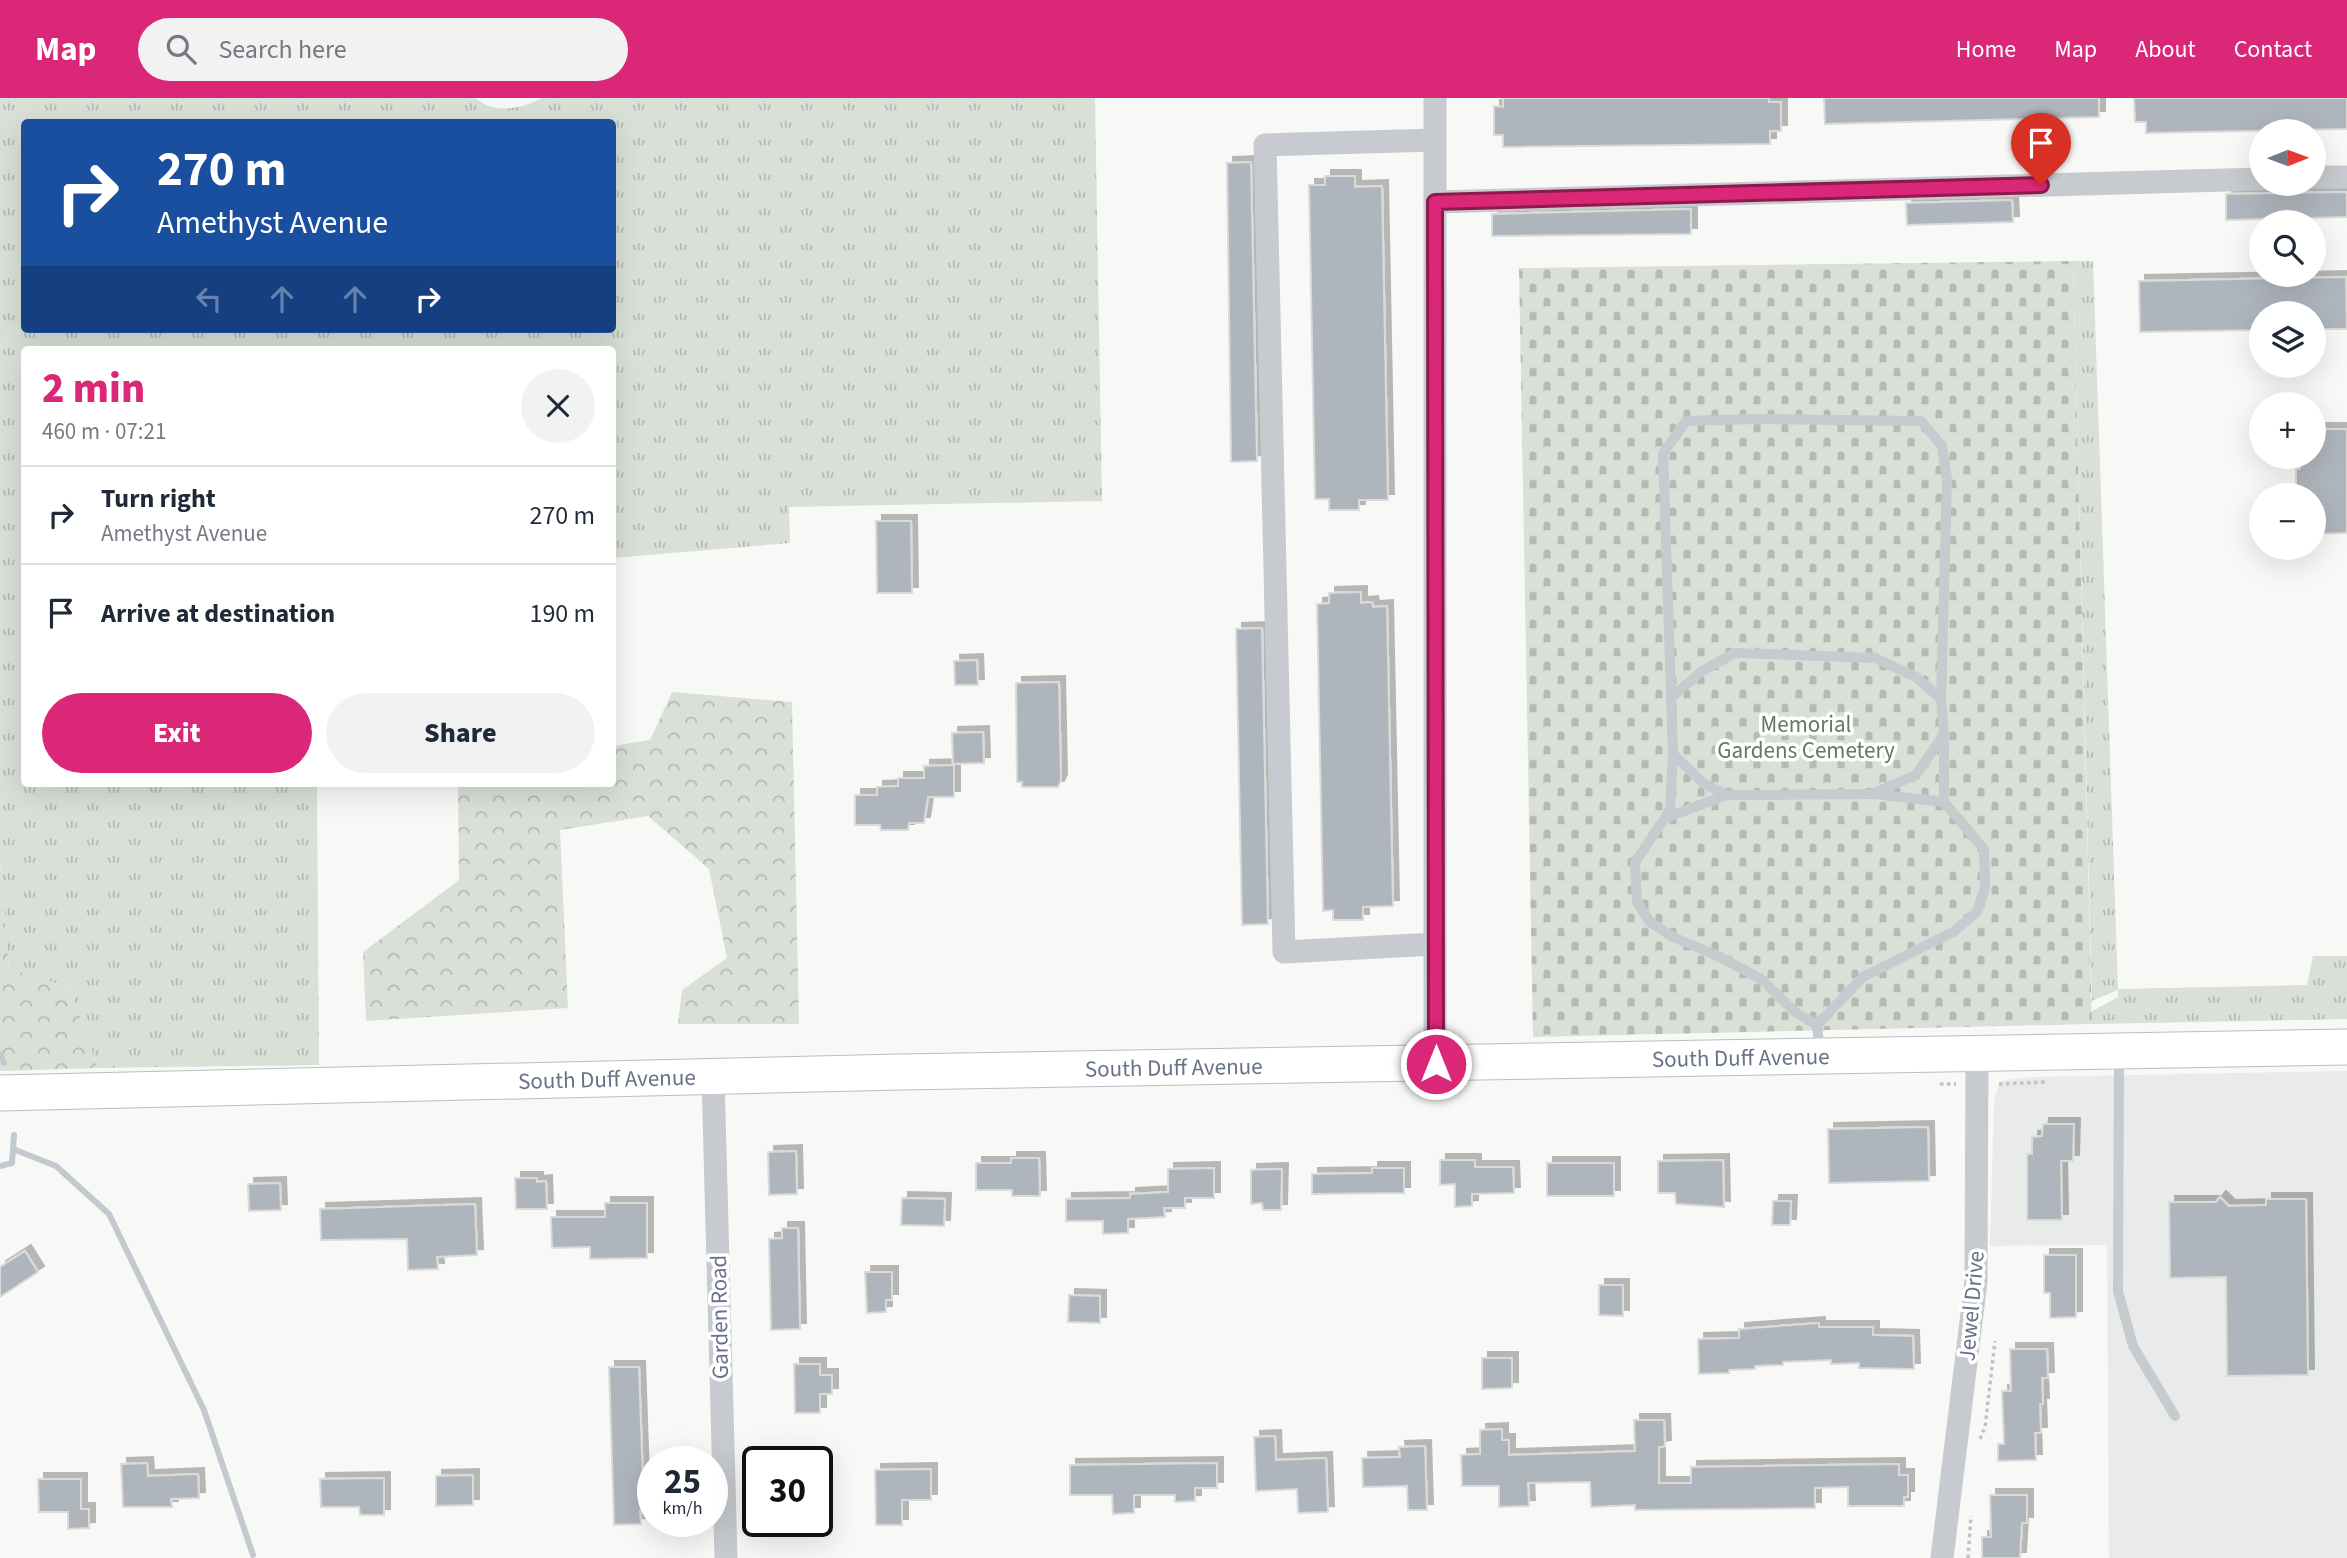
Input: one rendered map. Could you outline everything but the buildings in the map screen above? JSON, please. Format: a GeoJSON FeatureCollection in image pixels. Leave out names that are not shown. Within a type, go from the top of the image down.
{"type":"FeatureCollection","features":[{"type":"Feature","properties":{"kind":"main road","name":"South Duff Avenue"},"geometry":{"type":"LineString","coordinates":[[0,1093],[1436,1064],[1819,1041],[1977,1054],[2347,1047]]}},
{"type":"Feature","properties":{"kind":"street"},"geometry":{"type":"LineString","coordinates":[[1435,98],[1436,1064]]}},
{"type":"Feature","properties":{"kind":"street"},"geometry":{"type":"LineString","coordinates":[[1435,140],[1265,145],[1284,952],[1436,944]]}},
{"type":"Feature","properties":{"kind":"street"},"geometry":{"type":"LineString","coordinates":[[2326,177],[2347,177]]}},
{"type":"Feature","properties":{"kind":"street"},"geometry":{"type":"LineString","coordinates":[[1435,202],[2249,179]]}},
{"type":"Feature","properties":{"kind":"street","name":"Jewel Drive"},"geometry":{"type":"LineString","coordinates":[[1942,1558],[1976,1281],[1977,1054]]}},
{"type":"Feature","properties":{"kind":"street","name":"Garden Road"},"geometry":{"type":"LineString","coordinates":[[713,1077],[726,1558]]}},
{"type":"Feature","properties":{"kind":"lane"},"geometry":{"type":"LineString","coordinates":[[1686,421],[1921,421],[1942,446],[1947,479],[1941,699],[1944,802],[1984,849],[1985,887],[1977,912],[1953,932],[1920,951],[1863,977],[1819,1041],[1795,1012],[1760,979],[1718,956],[1673,937],[1650,922],[1637,902],[1636,862],[1670,810],[1673,754],[1663,453],[1686,421]]}},
{"type":"Feature","properties":{"kind":"lane"},"geometry":{"type":"LineString","coordinates":[[1672,697],[1702,671],[1735,653],[1875,658],[1916,677],[1941,699]]}},
{"type":"Feature","properties":{"kind":"lane"},"geometry":{"type":"LineString","coordinates":[[1872,794],[1916,775],[1944,734]]}},
{"type":"Feature","properties":{"kind":"lane"},"geometry":{"type":"LineString","coordinates":[[1673,754],[1703,782],[1727,795]]}},
{"type":"Feature","properties":{"kind":"lane"},"geometry":{"type":"LineString","coordinates":[[1665,818],[1727,795],[1872,794],[1944,802]]}},
{"type":"Feature","properties":{"kind":"lane"},"geometry":{"type":"LineString","coordinates":[[2119,1050],[2118,1291],[2133,1346],[2175,1416]]}},
{"type":"Feature","properties":{"kind":"path"},"geometry":{"type":"LineString","coordinates":[[1977,1447],[1985,1427],[1995,1341]]}},
{"type":"Feature","properties":{"kind":"path"},"geometry":{"type":"LineString","coordinates":[[1968,1558],[1972,1534],[1970,1505]]}},
{"type":"Feature","properties":{"kind":"shaded area"},"geometry":{"type":"Polygon","coordinates":[[[2347,1071],[2347,1558],[2109,1558],[2107,1245],[1990,1246],[1994,1102],[1999,1084],[2005,1080],[2032,1077],[2347,1071]]]}},
{"type":"Feature","properties":{"kind":"green space"},"geometry":{"type":"Polygon","coordinates":[[[0,98],[475,98],[491,107],[508,108],[542,98],[1095,98],[1102,501],[789,507],[790,543],[616,558],[616,346],[21,346],[21,787],[317,787],[319,1065],[98,1068],[70,988],[9,968],[0,861],[0,98]]]}},
{"type":"Feature","properties":{"kind":"green space"},"geometry":{"type":"Polygon","coordinates":[[[2073,261],[2093,261],[2118,989],[2307,985],[2313,956],[2347,956],[2347,1019],[2092,1024],[2092,1011],[2118,997],[2118,990],[2092,1001],[2073,261]]]}},
{"type":"Feature","properties":{"kind":"green space","name":"Memorial Gardens Cemetery"},"geometry":{"type":"Polygon","coordinates":[[[2073,261],[2092,1024],[1533,1037],[1519,268],[2073,261]]]}},
{"type":"Feature","properties":{"kind":"green space"},"geometry":{"type":"Polygon","coordinates":[[[672,692],[792,702],[799,1024],[678,1024],[682,990],[727,958],[709,869],[648,816],[560,830],[568,1008],[366,1021],[363,952],[459,880],[458,787],[616,787],[616,746],[650,740],[672,692]]]}},
{"type":"Feature","properties":{"kind":"green space"},"geometry":{"type":"Polygon","coordinates":[[[0,861],[9,968],[70,988],[98,1068],[0,1071],[0,861]]]}},
{"type":"Feature","properties":{"kind":"waterway"},"geometry":{"type":"LineString","coordinates":[[0,1054],[4,1063]]}},
{"type":"Feature","properties":{"kind":"waterway"},"geometry":{"type":"LineString","coordinates":[[0,1166],[12,1163],[14,1135]]}},
{"type":"Feature","properties":{"kind":"waterway"},"geometry":{"type":"LineString","coordinates":[[13,1149],[56,1166],[109,1214],[204,1410],[253,1555]]}},
{"type":"Feature","properties":{"kind":"route"},"geometry":{"type":"LineString","coordinates":[[1436,1064],[1435,202],[2041,185]]}}]}
